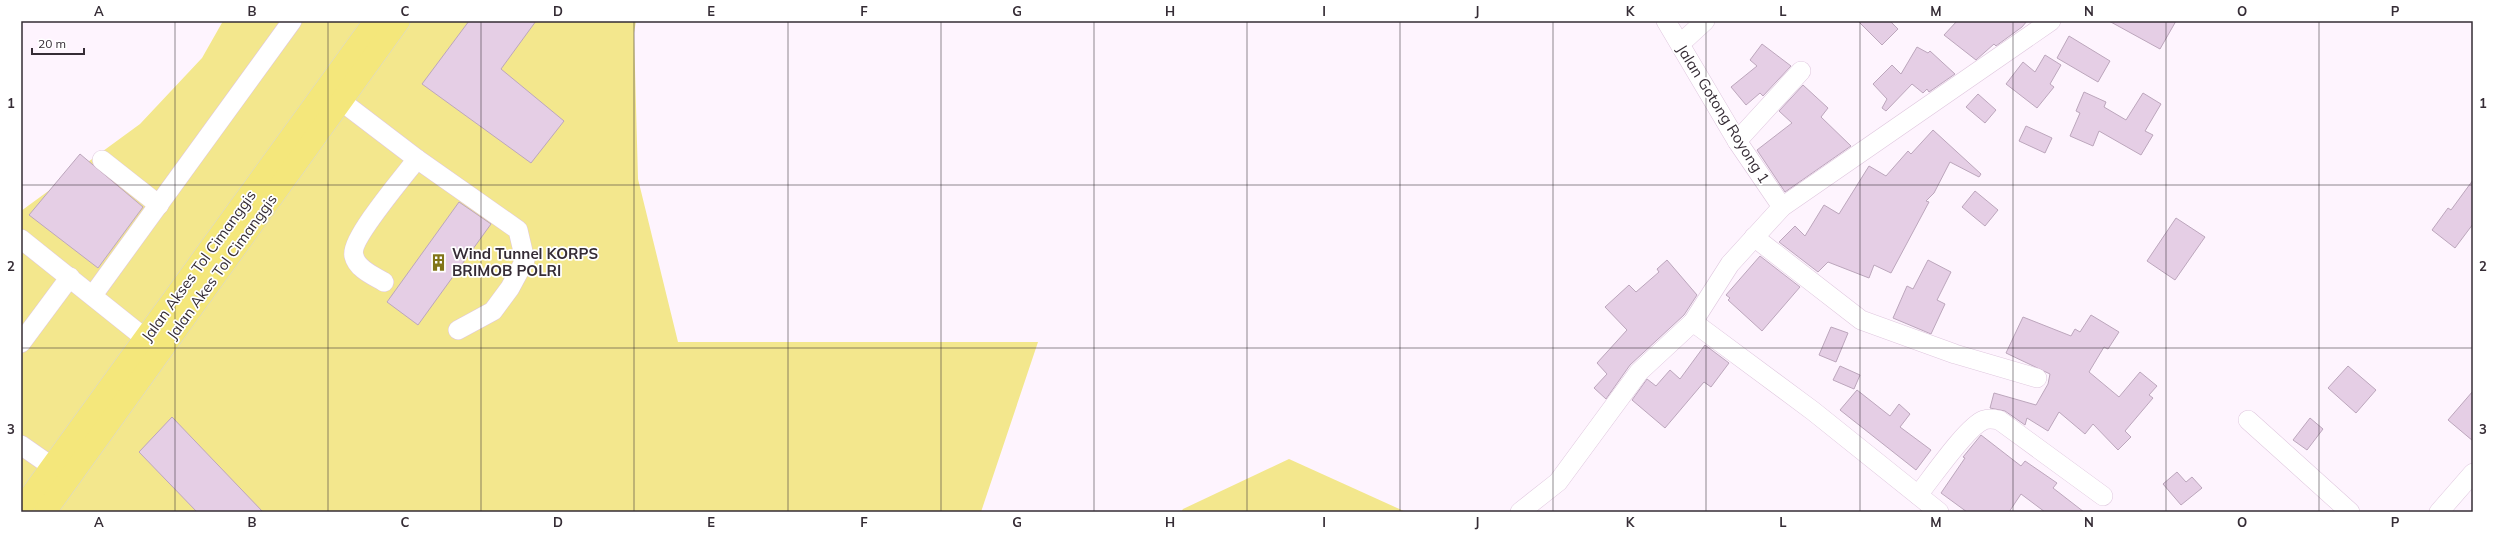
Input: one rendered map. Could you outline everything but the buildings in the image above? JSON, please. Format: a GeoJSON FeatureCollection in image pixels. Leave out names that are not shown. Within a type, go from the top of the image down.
{"type":"FeatureCollection","features":[{"type":"Feature","properties":{"kind":"main road","name":"Jalan Akses Tol Cimanggis"},"geometry":{"type":"LineString","coordinates":[[21,509],[61,472],[154,346],[375,21]]}},
{"type":"Feature","properties":{"kind":"main road","name":"Jalan Akes Tol Cimanggis"},"geometry":{"type":"LineString","coordinates":[[154,346],[341,101],[399,21]]}},
{"type":"Feature","properties":{"kind":"main road"},"geometry":{"type":"LineString","coordinates":[[45,512],[61,472]]}},
{"type":"Feature","properties":{"kind":"street"},"geometry":{"type":"LineString","coordinates":[[93,295],[292,21]]}},
{"type":"Feature","properties":{"kind":"street","name":"Jalan Gotong Royong 1"},"geometry":{"type":"LineString","coordinates":[[1666,21],[1737,141],[1782,207]]}},
{"type":"Feature","properties":{"kind":"street"},"geometry":{"type":"LineString","coordinates":[[1680,44],[1705,21]]}},
{"type":"Feature","properties":{"kind":"street"},"geometry":{"type":"LineString","coordinates":[[1520,512],[1558,482],[1639,372],[1693,322],[1730,264],[1782,207],[2050,21]]}},
{"type":"Feature","properties":{"kind":"street"},"geometry":{"type":"LineString","coordinates":[[1737,141],[1800,71]]}},
{"type":"Feature","properties":{"kind":"street"},"geometry":{"type":"LineString","coordinates":[[341,101],[417,159],[518,230],[525,260],[510,288],[493,310],[458,330]]}},
{"type":"Feature","properties":{"kind":"street"},"geometry":{"type":"LineString","coordinates":[[384,282],[363,269],[354,259],[353,251],[367,224],[417,159]]}},
{"type":"Feature","properties":{"kind":"street"},"geometry":{"type":"LineString","coordinates":[[102,160],[159,205]]}},
{"type":"Feature","properties":{"kind":"street"},"geometry":{"type":"LineString","coordinates":[[1754,237],[1861,320],[1955,354],[2037,378]]}},
{"type":"Feature","properties":{"kind":"street"},"geometry":{"type":"LineString","coordinates":[[21,239],[93,295],[154,346]]}},
{"type":"Feature","properties":{"kind":"street"},"geometry":{"type":"LineString","coordinates":[[21,343],[70,277]]}},
{"type":"Feature","properties":{"kind":"street"},"geometry":{"type":"LineString","coordinates":[[1693,322],[1813,411],[1940,512]]}},
{"type":"Feature","properties":{"kind":"street"},"geometry":{"type":"LineString","coordinates":[[1918,495],[1967,433],[1979,423],[1990,418],[1999,420],[2103,496]]}},
{"type":"Feature","properties":{"kind":"street"},"geometry":{"type":"LineString","coordinates":[[2248,420],[2350,512]]}},
{"type":"Feature","properties":{"kind":"street"},"geometry":{"type":"LineString","coordinates":[[21,445],[61,472]]}},
{"type":"Feature","properties":{"kind":"street"},"geometry":{"type":"LineString","coordinates":[[2440,512],[2473,473]]}},
{"type":"Feature","properties":{"kind":"shaded area"},"geometry":{"type":"Polygon","coordinates":[[[223,21],[636,21],[634,33],[638,179],[678,342],[1038,342],[981,512],[21,512],[21,211],[140,124],[202,58],[223,21]]]}},
{"type":"Feature","properties":{"kind":"shaded area"},"geometry":{"type":"Polygon","coordinates":[[[1289,459],[1406,512],[1181,512],[1183,509],[1289,459]]]}},
{"type":"Feature","properties":{"kind":"place","name":"Wind Tunnel KORPS BRIMOB POLRI"},"geometry":{"type":"Point","coordinates":[439,263]}}]}
